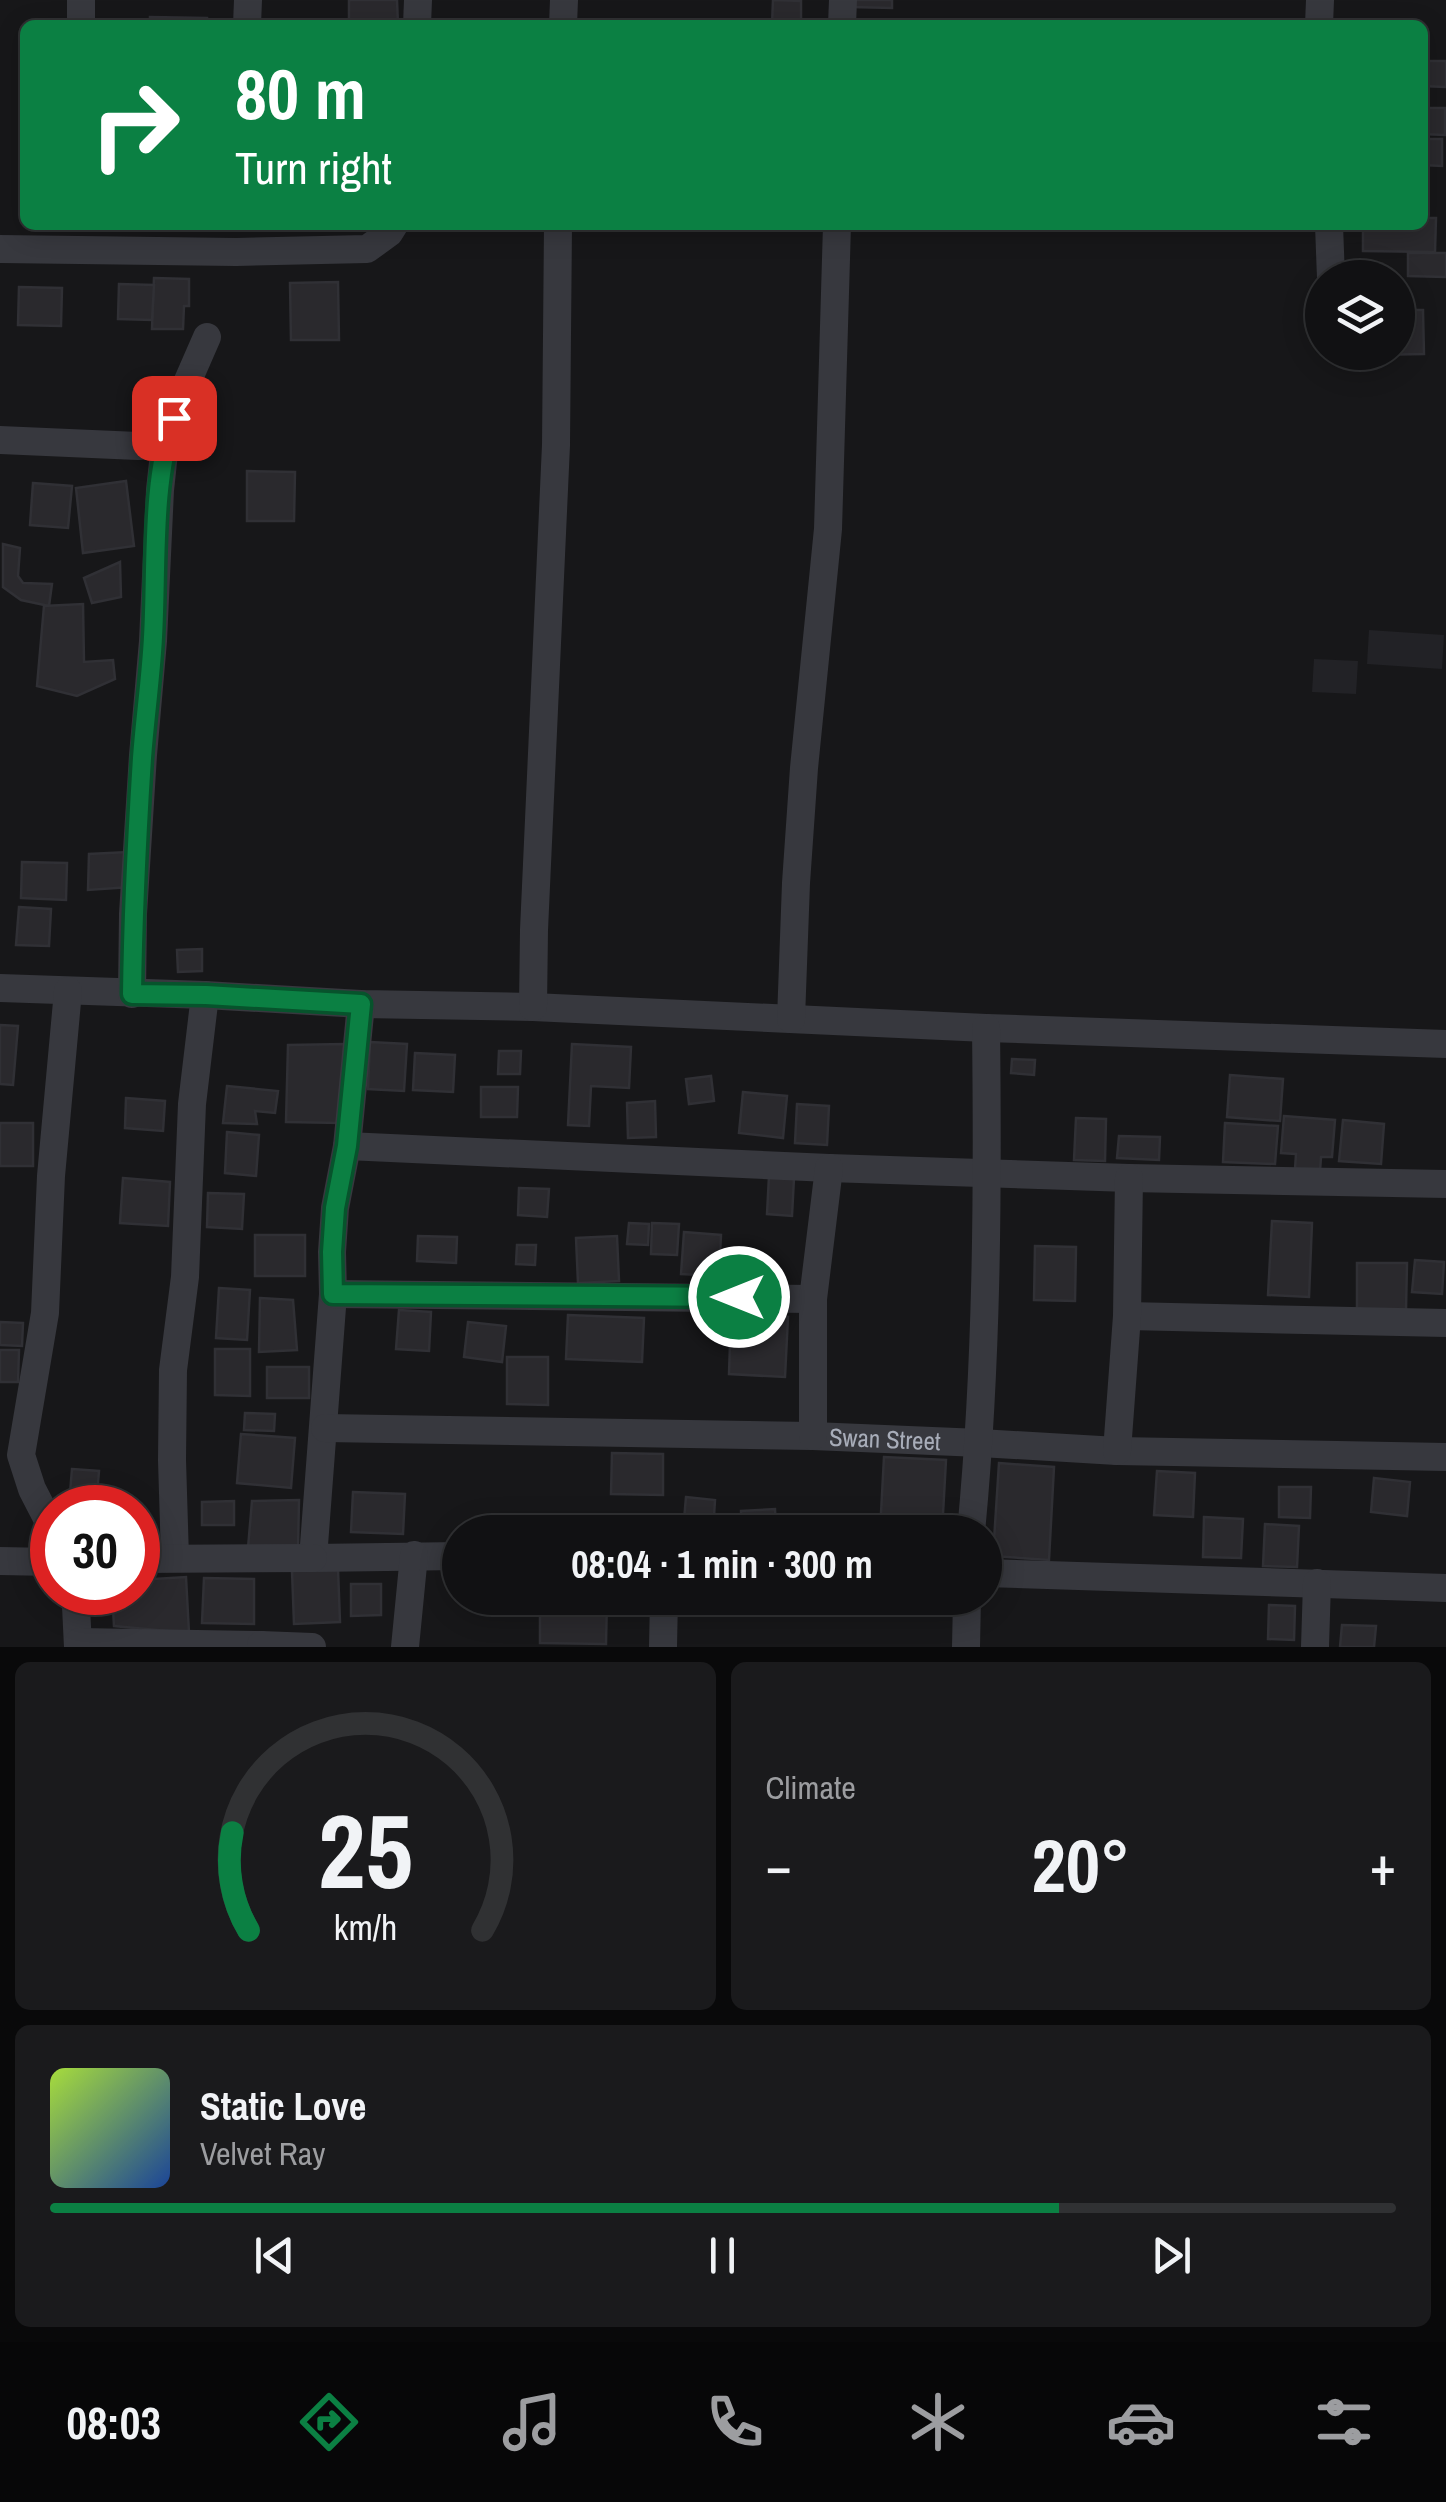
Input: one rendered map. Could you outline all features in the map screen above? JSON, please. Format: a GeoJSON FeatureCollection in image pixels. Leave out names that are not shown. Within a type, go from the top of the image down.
{"type":"FeatureCollection","features":[{"type":"Feature","properties":{"kind":"street"},"geometry":{"type":"LineString","coordinates":[[0,250],[81,238],[237,238],[366,248],[390,230]]}},
{"type":"Feature","properties":{"kind":"street"},"geometry":{"type":"LineString","coordinates":[[532,1007],[556,445],[558,230]]}},
{"type":"Feature","properties":{"kind":"street"},"geometry":{"type":"LineString","coordinates":[[791,1019],[802,788],[828,528],[837,230]]}},
{"type":"Feature","properties":{"kind":"street"},"geometry":{"type":"LineString","coordinates":[[1329,230],[1330,260]]}},
{"type":"Feature","properties":{"kind":"street"},"geometry":{"type":"LineString","coordinates":[[132,994],[141,774],[165,444],[207,337]]}},
{"type":"Feature","properties":{"kind":"street"},"geometry":{"type":"LineString","coordinates":[[0,440],[165,444]]}},
{"type":"Feature","properties":{"kind":"street"},"geometry":{"type":"LineString","coordinates":[[0,988],[1446,1044]]}},
{"type":"Feature","properties":{"kind":"street"},"geometry":{"type":"LineString","coordinates":[[30,1485],[21,1455],[45,1313],[50,1176],[68,991]]}},
{"type":"Feature","properties":{"kind":"street"},"geometry":{"type":"LineString","coordinates":[[175,1558],[174,1370],[185,1277],[192,1104],[206,995]]}},
{"type":"Feature","properties":{"kind":"street"},"geometry":{"type":"LineString","coordinates":[[313,1558],[333,1294],[335,1208],[347,1146],[361,1004]]}},
{"type":"Feature","properties":{"kind":"street"},"geometry":{"type":"LineString","coordinates":[[973,1515],[980,1443],[988,1172],[986,1028]]}},
{"type":"Feature","properties":{"kind":"street"},"geometry":{"type":"LineString","coordinates":[[347,1146],[829,1168],[1446,1184]]}},
{"type":"Feature","properties":{"kind":"street"},"geometry":{"type":"LineString","coordinates":[[812,1436],[813,1299],[829,1168]]}},
{"type":"Feature","properties":{"kind":"street"},"geometry":{"type":"LineString","coordinates":[[1116,1451],[1127,1316],[1129,1178]]}},
{"type":"Feature","properties":{"kind":"street"},"geometry":{"type":"LineString","coordinates":[[333,1294],[813,1299]]}},
{"type":"Feature","properties":{"kind":"street"},"geometry":{"type":"LineString","coordinates":[[1127,1316],[1446,1323]]}},
{"type":"Feature","properties":{"kind":"street","name":"Swan Street"},"geometry":{"type":"LineString","coordinates":[[324,1428],[812,1436],[1116,1451],[1446,1458]]}},
{"type":"Feature","properties":{"kind":"street"},"geometry":{"type":"LineString","coordinates":[[404,1647],[414,1555]]}},
{"type":"Feature","properties":{"kind":"street"},"geometry":{"type":"LineString","coordinates":[[160,1558],[442,1556]]}},
{"type":"Feature","properties":{"kind":"street"},"geometry":{"type":"LineString","coordinates":[[0,1561],[30,1562]]}},
{"type":"Feature","properties":{"kind":"street"},"geometry":{"type":"LineString","coordinates":[[1002,1574],[1446,1588]]}},
{"type":"Feature","properties":{"kind":"street"},"geometry":{"type":"LineString","coordinates":[[1315,1647],[1316,1584]]}},
{"type":"Feature","properties":{"kind":"street"},"geometry":{"type":"LineString","coordinates":[[76,1615],[78,1644],[312,1647]]}},
{"type":"Feature","properties":{"kind":"street"},"geometry":{"type":"LineString","coordinates":[[663,1647],[664,1615]]}},
{"type":"Feature","properties":{"kind":"street"},"geometry":{"type":"LineString","coordinates":[[966,1647],[967,1615]]}},
{"type":"Feature","properties":{"kind":"shaded area"},"geometry":{"type":"Polygon","coordinates":[[[1369,630],[1444,635],[1442,669],[1367,664],[1369,630]]]}},
{"type":"Feature","properties":{"kind":"shaded area"},"geometry":{"type":"Polygon","coordinates":[[[1314,659],[1358,661],[1356,694],[1312,692],[1314,659]]]}},
{"type":"Feature","properties":{"kind":"building"},"geometry":{"type":"Polygon","coordinates":[[[349,0],[397,0],[398,20],[349,20],[349,0]]]}},
{"type":"Feature","properties":{"kind":"building"},"geometry":{"type":"Polygon","coordinates":[[[773,0],[801,1],[801,20],[772,20],[773,0]]]}},
{"type":"Feature","properties":{"kind":"building"},"geometry":{"type":"Polygon","coordinates":[[[851,0],[892,0],[892,8],[851,7],[851,0]]]}},
{"type":"Feature","properties":{"kind":"building"},"geometry":{"type":"Polygon","coordinates":[[[150,17],[207,18],[207,20],[150,17]]]}},
{"type":"Feature","properties":{"kind":"building"},"geometry":{"type":"Polygon","coordinates":[[[1428,61],[1446,61],[1446,87],[1428,86],[1428,61]]]}},
{"type":"Feature","properties":{"kind":"building"},"geometry":{"type":"Polygon","coordinates":[[[1428,108],[1445,108],[1445,135],[1428,134],[1428,108]]]}},
{"type":"Feature","properties":{"kind":"building"},"geometry":{"type":"Polygon","coordinates":[[[1428,139],[1442,139],[1442,166],[1428,165],[1428,139]]]}},
{"type":"Feature","properties":{"kind":"building"},"geometry":{"type":"Polygon","coordinates":[[[1428,218],[1436,218],[1435,252],[1363,251],[1363,230],[1428,230],[1428,218]]]}},
{"type":"Feature","properties":{"kind":"building"},"geometry":{"type":"Polygon","coordinates":[[[1408,253],[1446,253],[1446,277],[1415,276],[1415,260],[1408,260],[1408,253]]]}},
{"type":"Feature","properties":{"kind":"building"},"geometry":{"type":"Polygon","coordinates":[[[154,278],[189,279],[189,306],[184,306],[183,329],[152,329],[154,278]]]}},
{"type":"Feature","properties":{"kind":"building"},"geometry":{"type":"Polygon","coordinates":[[[338,282],[339,340],[291,340],[290,283],[338,282]]]}},
{"type":"Feature","properties":{"kind":"building"},"geometry":{"type":"Polygon","coordinates":[[[119,284],[154,285],[152,320],[118,319],[119,284]]]}},
{"type":"Feature","properties":{"kind":"building"},"geometry":{"type":"Polygon","coordinates":[[[19,287],[62,288],[61,326],[18,325],[19,287]]]}},
{"type":"Feature","properties":{"kind":"building"},"geometry":{"type":"Polygon","coordinates":[[[1415,310],[1423,310],[1424,354],[1415,354],[1415,310]]]}},
{"type":"Feature","properties":{"kind":"building"},"geometry":{"type":"Polygon","coordinates":[[[247,471],[295,472],[294,521],[247,521],[247,471]]]}},
{"type":"Feature","properties":{"kind":"building"},"geometry":{"type":"Polygon","coordinates":[[[126,481],[134,546],[83,553],[76,488],[126,481]]]}},
{"type":"Feature","properties":{"kind":"building"},"geometry":{"type":"Polygon","coordinates":[[[33,483],[72,486],[68,528],[30,525],[33,483]]]}},
{"type":"Feature","properties":{"kind":"building"},"geometry":{"type":"Polygon","coordinates":[[[3,544],[20,548],[18,576],[23,583],[52,584],[49,606],[21,600],[3,587],[3,544]]]}},
{"type":"Feature","properties":{"kind":"building"},"geometry":{"type":"Polygon","coordinates":[[[120,562],[121,597],[92,603],[84,578],[120,562]]]}},
{"type":"Feature","properties":{"kind":"building"},"geometry":{"type":"Polygon","coordinates":[[[83,604],[84,662],[113,660],[115,679],[77,696],[37,686],[44,606],[83,604]]]}},
{"type":"Feature","properties":{"kind":"building"},"geometry":{"type":"Polygon","coordinates":[[[128,852],[130,887],[88,890],[89,854],[128,852]]]}},
{"type":"Feature","properties":{"kind":"building"},"geometry":{"type":"Polygon","coordinates":[[[22,862],[67,863],[66,900],[21,898],[22,862]]]}},
{"type":"Feature","properties":{"kind":"building"},"geometry":{"type":"Polygon","coordinates":[[[19,907],[51,909],[49,946],[16,945],[19,907]]]}},
{"type":"Feature","properties":{"kind":"building"},"geometry":{"type":"Polygon","coordinates":[[[202,949],[202,971],[178,972],[177,950],[202,949]]]}},
{"type":"Feature","properties":{"kind":"building"},"geometry":{"type":"Polygon","coordinates":[[[0,1025],[18,1026],[13,1085],[0,1084],[0,1025]]]}},
{"type":"Feature","properties":{"kind":"building"},"geometry":{"type":"Polygon","coordinates":[[[370,1042],[407,1044],[404,1091],[368,1089],[370,1042]]]}},
{"type":"Feature","properties":{"kind":"building"},"geometry":{"type":"Polygon","coordinates":[[[344,1044],[341,1123],[286,1122],[288,1045],[344,1044]]]}},
{"type":"Feature","properties":{"kind":"building"},"geometry":{"type":"Polygon","coordinates":[[[572,1044],[631,1047],[629,1088],[591,1086],[589,1126],[568,1125],[572,1044]]]}},
{"type":"Feature","properties":{"kind":"building"},"geometry":{"type":"Polygon","coordinates":[[[499,1051],[521,1051],[520,1074],[498,1074],[499,1051]]]}},
{"type":"Feature","properties":{"kind":"building"},"geometry":{"type":"Polygon","coordinates":[[[415,1053],[455,1055],[453,1092],[413,1090],[415,1053]]]}},
{"type":"Feature","properties":{"kind":"building"},"geometry":{"type":"Polygon","coordinates":[[[1012,1059],[1035,1060],[1034,1075],[1011,1073],[1012,1059]]]}},
{"type":"Feature","properties":{"kind":"building"},"geometry":{"type":"Polygon","coordinates":[[[1230,1075],[1283,1079],[1280,1121],[1227,1117],[1230,1075]]]}},
{"type":"Feature","properties":{"kind":"building"},"geometry":{"type":"Polygon","coordinates":[[[711,1076],[714,1101],[689,1104],[686,1079],[711,1076]]]}},
{"type":"Feature","properties":{"kind":"building"},"geometry":{"type":"Polygon","coordinates":[[[227,1086],[278,1091],[275,1113],[255,1111],[257,1124],[223,1123],[227,1086]]]}},
{"type":"Feature","properties":{"kind":"building"},"geometry":{"type":"Polygon","coordinates":[[[481,1087],[518,1087],[517,1117],[481,1117],[481,1087]]]}},
{"type":"Feature","properties":{"kind":"building"},"geometry":{"type":"Polygon","coordinates":[[[743,1092],[787,1096],[783,1138],[739,1133],[743,1092]]]}},
{"type":"Feature","properties":{"kind":"building"},"geometry":{"type":"Polygon","coordinates":[[[126,1098],[165,1101],[163,1131],[125,1128],[126,1098]]]}},
{"type":"Feature","properties":{"kind":"building"},"geometry":{"type":"Polygon","coordinates":[[[655,1101],[656,1137],[628,1138],[627,1103],[655,1101]]]}},
{"type":"Feature","properties":{"kind":"building"},"geometry":{"type":"Polygon","coordinates":[[[797,1104],[829,1106],[827,1145],[795,1143],[797,1104]]]}},
{"type":"Feature","properties":{"kind":"building"},"geometry":{"type":"Polygon","coordinates":[[[1284,1116],[1335,1120],[1332,1157],[1321,1157],[1320,1171],[1295,1169],[1296,1154],[1281,1153],[1284,1116]]]}},
{"type":"Feature","properties":{"kind":"building"},"geometry":{"type":"Polygon","coordinates":[[[1076,1118],[1106,1119],[1105,1161],[1074,1160],[1076,1118]]]}},
{"type":"Feature","properties":{"kind":"building"},"geometry":{"type":"Polygon","coordinates":[[[1343,1120],[1384,1124],[1381,1164],[1339,1161],[1343,1120]]]}},
{"type":"Feature","properties":{"kind":"building"},"geometry":{"type":"Polygon","coordinates":[[[0,1123],[33,1123],[33,1166],[0,1166],[0,1123]]]}},
{"type":"Feature","properties":{"kind":"building"},"geometry":{"type":"Polygon","coordinates":[[[1225,1123],[1278,1126],[1275,1164],[1223,1162],[1225,1123]]]}},
{"type":"Feature","properties":{"kind":"building"},"geometry":{"type":"Polygon","coordinates":[[[227,1132],[259,1135],[256,1176],[225,1173],[227,1132]]]}},
{"type":"Feature","properties":{"kind":"building"},"geometry":{"type":"Polygon","coordinates":[[[1119,1136],[1160,1137],[1159,1160],[1117,1158],[1119,1136]]]}},
{"type":"Feature","properties":{"kind":"building"},"geometry":{"type":"Polygon","coordinates":[[[769,1176],[794,1178],[792,1216],[767,1214],[769,1176]]]}},
{"type":"Feature","properties":{"kind":"building"},"geometry":{"type":"Polygon","coordinates":[[[123,1178],[170,1182],[168,1226],[120,1223],[123,1178]]]}},
{"type":"Feature","properties":{"kind":"building"},"geometry":{"type":"Polygon","coordinates":[[[519,1188],[549,1189],[547,1217],[518,1215],[519,1188]]]}},
{"type":"Feature","properties":{"kind":"building"},"geometry":{"type":"Polygon","coordinates":[[[208,1193],[244,1194],[242,1229],[207,1227],[208,1193]]]}},
{"type":"Feature","properties":{"kind":"building"},"geometry":{"type":"Polygon","coordinates":[[[1272,1221],[1312,1223],[1309,1297],[1268,1295],[1272,1221]]]}},
{"type":"Feature","properties":{"kind":"building"},"geometry":{"type":"Polygon","coordinates":[[[629,1223],[649,1224],[648,1245],[627,1244],[629,1223]]]}},
{"type":"Feature","properties":{"kind":"building"},"geometry":{"type":"Polygon","coordinates":[[[652,1223],[679,1224],[677,1255],[651,1254],[652,1223]]]}},
{"type":"Feature","properties":{"kind":"building"},"geometry":{"type":"Polygon","coordinates":[[[684,1232],[721,1235],[719,1276],[681,1274],[684,1232]]]}},
{"type":"Feature","properties":{"kind":"building"},"geometry":{"type":"Polygon","coordinates":[[[255,1235],[305,1235],[305,1276],[255,1276],[255,1235]]]}},
{"type":"Feature","properties":{"kind":"building"},"geometry":{"type":"Polygon","coordinates":[[[418,1236],[457,1237],[456,1263],[417,1261],[418,1236]]]}},
{"type":"Feature","properties":{"kind":"building"},"geometry":{"type":"Polygon","coordinates":[[[617,1236],[619,1281],[578,1283],[576,1238],[617,1236]]]}},
{"type":"Feature","properties":{"kind":"building"},"geometry":{"type":"Polygon","coordinates":[[[517,1245],[536,1245],[535,1265],[516,1264],[517,1245]]]}},
{"type":"Feature","properties":{"kind":"building"},"geometry":{"type":"Polygon","coordinates":[[[1035,1246],[1076,1247],[1075,1301],[1034,1300],[1035,1246]]]}},
{"type":"Feature","properties":{"kind":"building"},"geometry":{"type":"Polygon","coordinates":[[[1415,1260],[1444,1262],[1442,1294],[1412,1292],[1415,1260]]]}},
{"type":"Feature","properties":{"kind":"building"},"geometry":{"type":"Polygon","coordinates":[[[1357,1263],[1407,1263],[1406,1310],[1357,1309],[1357,1263]]]}},
{"type":"Feature","properties":{"kind":"building"},"geometry":{"type":"Polygon","coordinates":[[[219,1288],[250,1290],[247,1340],[216,1338],[219,1288]]]}},
{"type":"Feature","properties":{"kind":"building"},"geometry":{"type":"Polygon","coordinates":[[[260,1298],[293,1300],[297,1350],[259,1352],[260,1298]]]}},
{"type":"Feature","properties":{"kind":"building"},"geometry":{"type":"Polygon","coordinates":[[[399,1310],[431,1312],[429,1351],[396,1349],[399,1310]]]}},
{"type":"Feature","properties":{"kind":"building"},"geometry":{"type":"Polygon","coordinates":[[[731,1314],[788,1317],[785,1377],[729,1374],[731,1314]]]}},
{"type":"Feature","properties":{"kind":"building"},"geometry":{"type":"Polygon","coordinates":[[[568,1315],[644,1318],[642,1362],[566,1359],[568,1315]]]}},
{"type":"Feature","properties":{"kind":"building"},"geometry":{"type":"Polygon","coordinates":[[[0,1322],[23,1323],[22,1346],[0,1345],[0,1322]]]}},
{"type":"Feature","properties":{"kind":"building"},"geometry":{"type":"Polygon","coordinates":[[[468,1322],[506,1326],[502,1362],[464,1357],[468,1322]]]}},
{"type":"Feature","properties":{"kind":"building"},"geometry":{"type":"Polygon","coordinates":[[[215,1349],[250,1349],[250,1396],[215,1395],[215,1349]]]}},
{"type":"Feature","properties":{"kind":"building"},"geometry":{"type":"Polygon","coordinates":[[[0,1350],[19,1350],[18,1382],[0,1382],[0,1350]]]}},
{"type":"Feature","properties":{"kind":"building"},"geometry":{"type":"Polygon","coordinates":[[[507,1357],[548,1357],[548,1405],[507,1404],[507,1357]]]}},
{"type":"Feature","properties":{"kind":"building"},"geometry":{"type":"Polygon","coordinates":[[[267,1367],[309,1367],[309,1398],[267,1398],[267,1367]]]}},
{"type":"Feature","properties":{"kind":"building"},"geometry":{"type":"Polygon","coordinates":[[[245,1413],[275,1414],[274,1431],[244,1430],[245,1413]]]}},
{"type":"Feature","properties":{"kind":"building"},"geometry":{"type":"Polygon","coordinates":[[[241,1434],[295,1438],[291,1488],[237,1483],[241,1434]]]}},
{"type":"Feature","properties":{"kind":"building"},"geometry":{"type":"Polygon","coordinates":[[[612,1453],[663,1454],[663,1495],[611,1494],[612,1453]]]}},
{"type":"Feature","properties":{"kind":"building"},"geometry":{"type":"Polygon","coordinates":[[[884,1457],[946,1460],[943,1515],[881,1515],[884,1457]]]}},
{"type":"Feature","properties":{"kind":"building"},"geometry":{"type":"Polygon","coordinates":[[[999,1463],[1054,1467],[1049,1560],[1002,1557],[1002,1515],[996,1515],[999,1463]]]}},
{"type":"Feature","properties":{"kind":"building"},"geometry":{"type":"Polygon","coordinates":[[[72,1469],[99,1471],[98,1485],[71,1485],[72,1469]]]}},
{"type":"Feature","properties":{"kind":"building"},"geometry":{"type":"Polygon","coordinates":[[[1157,1471],[1195,1473],[1193,1517],[1154,1515],[1157,1471]]]}},
{"type":"Feature","properties":{"kind":"building"},"geometry":{"type":"Polygon","coordinates":[[[1374,1478],[1410,1482],[1407,1516],[1371,1512],[1374,1478]]]}},
{"type":"Feature","properties":{"kind":"building"},"geometry":{"type":"Polygon","coordinates":[[[1279,1487],[1311,1487],[1310,1518],[1279,1517],[1279,1487]]]}},
{"type":"Feature","properties":{"kind":"building"},"geometry":{"type":"Polygon","coordinates":[[[353,1492],[405,1494],[403,1534],[351,1532],[353,1492]]]}},
{"type":"Feature","properties":{"kind":"building"},"geometry":{"type":"Polygon","coordinates":[[[686,1497],[715,1500],[714,1515],[684,1515],[686,1497]]]}},
{"type":"Feature","properties":{"kind":"building"},"geometry":{"type":"Polygon","coordinates":[[[299,1500],[298,1549],[248,1548],[252,1501],[299,1500]]]}},
{"type":"Feature","properties":{"kind":"building"},"geometry":{"type":"Polygon","coordinates":[[[234,1501],[234,1525],[202,1525],[202,1502],[234,1501]]]}},
{"type":"Feature","properties":{"kind":"building"},"geometry":{"type":"Polygon","coordinates":[[[775,1509],[775,1515],[741,1515],[741,1511],[775,1509]]]}},
{"type":"Feature","properties":{"kind":"building"},"geometry":{"type":"Polygon","coordinates":[[[1204,1517],[1243,1519],[1241,1558],[1203,1557],[1204,1517]]]}},
{"type":"Feature","properties":{"kind":"building"},"geometry":{"type":"Polygon","coordinates":[[[1265,1524],[1299,1526],[1297,1567],[1263,1566],[1265,1524]]]}},
{"type":"Feature","properties":{"kind":"building"},"geometry":{"type":"Polygon","coordinates":[[[338,1569],[340,1622],[294,1624],[292,1571],[338,1569]]]}},
{"type":"Feature","properties":{"kind":"building"},"geometry":{"type":"Polygon","coordinates":[[[186,1577],[189,1633],[114,1626],[113,1615],[160,1615],[160,1579],[186,1577]]]}},
{"type":"Feature","properties":{"kind":"building"},"geometry":{"type":"Polygon","coordinates":[[[204,1578],[254,1579],[254,1624],[202,1623],[204,1578]]]}},
{"type":"Feature","properties":{"kind":"building"},"geometry":{"type":"Polygon","coordinates":[[[351,1584],[381,1584],[381,1615],[351,1616],[351,1584]]]}},
{"type":"Feature","properties":{"kind":"building"},"geometry":{"type":"Polygon","coordinates":[[[1269,1605],[1295,1606],[1294,1640],[1268,1639],[1269,1605]]]}},
{"type":"Feature","properties":{"kind":"building"},"geometry":{"type":"Polygon","coordinates":[[[540,1615],[607,1615],[606,1644],[540,1643],[540,1615]]]}},
{"type":"Feature","properties":{"kind":"building"},"geometry":{"type":"Polygon","coordinates":[[[1342,1625],[1376,1626],[1374,1647],[1340,1647],[1342,1625]]]}},
{"type":"Feature","properties":{"kind":"route"},"geometry":{"type":"LineString","coordinates":[[174,418],[165,444],[160,490],[135,874],[132,994],[361,1004],[347,1146],[335,1208],[333,1294],[739,1297]]}}]}
